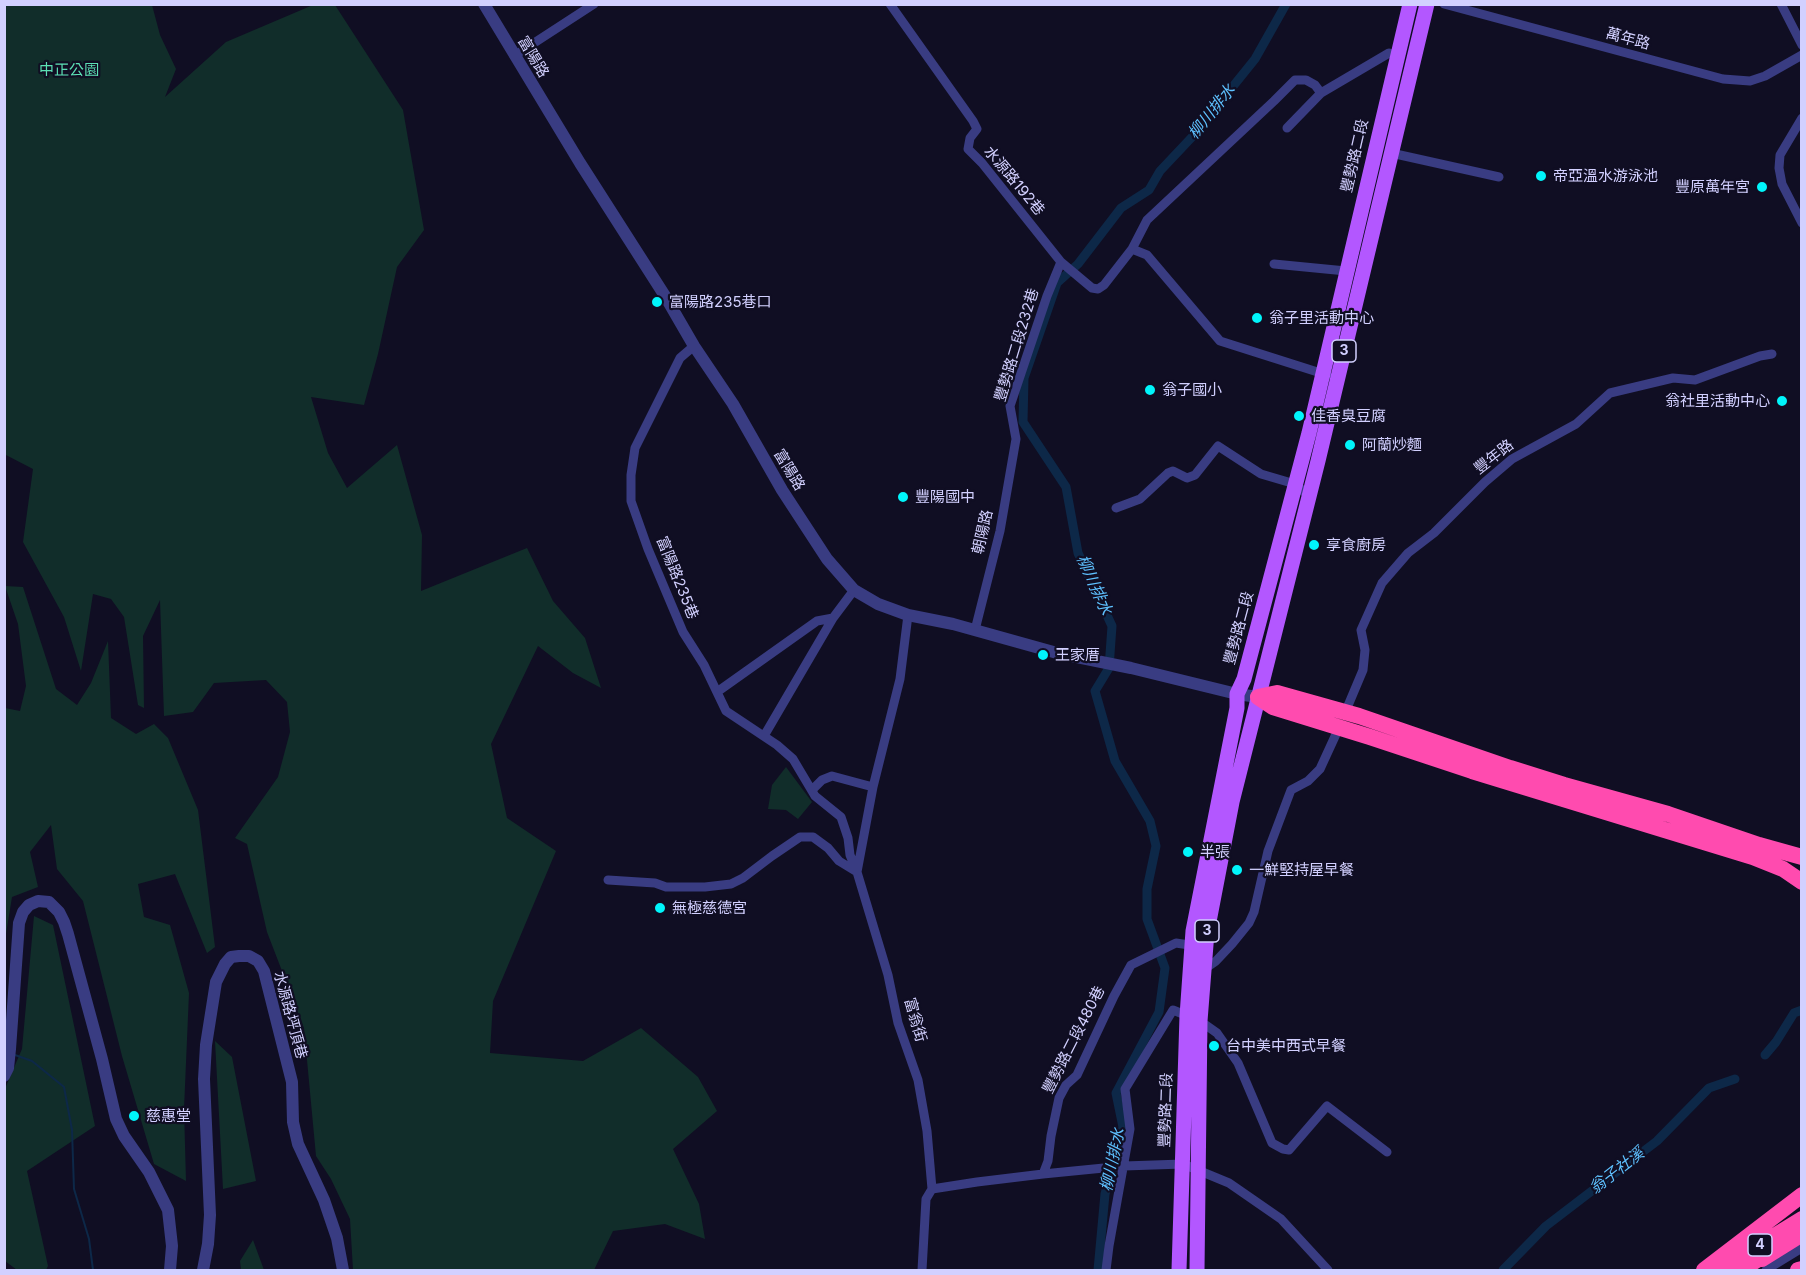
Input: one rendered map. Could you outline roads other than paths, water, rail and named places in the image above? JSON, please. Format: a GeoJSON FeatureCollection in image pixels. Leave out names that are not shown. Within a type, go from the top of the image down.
{"type":"FeatureCollection","features":[{"type":"Feature","properties":{"kind":"highway"},"geometry":{"type":"LineString","coordinates":[[1258,697],[1273,707],[1507,775],[1753,857],[1784,868],[1802,882]]}},
{"type":"Feature","properties":{"kind":"highway"},"geometry":{"type":"LineString","coordinates":[[1507,775],[1564,785],[1668,814],[1802,857]]}},
{"type":"Feature","properties":{"kind":"highway"},"geometry":{"type":"LineString","coordinates":[[1704,1270],[1802,1195]]}},
{"type":"Feature","properties":{"kind":"highway","name":"4"},"geometry":{"type":"LineString","coordinates":[[1719,1270],[1802,1218]]}},
{"type":"Feature","properties":{"kind":"highway","name":"4"},"geometry":{"type":"LineString","coordinates":[[1742,1270],[1802,1233]]}},
{"type":"Feature","properties":{"kind":"main road","name":"豐勢路二段"},"geometry":{"type":"LineString","coordinates":[[1197,1270],[1198,1169],[1194,1019],[1203,970],[1198,947],[1309,496],[1346,271],[1410,4]]}},
{"type":"Feature","properties":{"kind":"main road","name":"豐勢路二段"},"geometry":{"type":"LineString","coordinates":[[1179,1270],[1183,1164],[1198,947],[1212,832],[1237,708],[1237,694],[1244,679],[1295,483],[1330,376],[1391,153],[1427,4]]}},
{"type":"Feature","properties":{"kind":"street","name":"富陽路"},"geometry":{"type":"LineString","coordinates":[[484,4],[694,346],[733,404],[782,489],[827,559],[854,590],[878,604],[908,615],[933,619],[1057,653],[1258,697]]}},
{"type":"Feature","properties":{"kind":"street"},"geometry":{"type":"LineString","coordinates":[[514,56],[594,4]]}},
{"type":"Feature","properties":{"kind":"street","name":"水源路192巷"},"geometry":{"type":"LineString","coordinates":[[891,4],[974,121],[977,129],[970,138],[968,149],[982,163],[1061,262],[1092,288],[1098,289],[1104,285],[1132,249]]}},
{"type":"Feature","properties":{"kind":"street","name":"萬年路"},"geometry":{"type":"LineString","coordinates":[[1444,4],[1723,79],[1750,81],[1765,76],[1802,55]]}},
{"type":"Feature","properties":{"kind":"street"},"geometry":{"type":"LineString","coordinates":[[1781,4],[1802,45]]}},
{"type":"Feature","properties":{"kind":"street"},"geometry":{"type":"LineString","coordinates":[[1287,128],[1321,93],[1389,53],[1397,56]]}},
{"type":"Feature","properties":{"kind":"street"},"geometry":{"type":"LineString","coordinates":[[1321,93],[1315,85],[1306,80],[1295,80],[1147,220],[1132,249],[1147,255],[1220,341],[1330,376]]}},
{"type":"Feature","properties":{"kind":"street"},"geometry":{"type":"LineString","coordinates":[[1802,118],[1780,155],[1779,168],[1782,184],[1802,223]]}},
{"type":"Feature","properties":{"kind":"street"},"geometry":{"type":"LineString","coordinates":[[1391,153],[1499,177]]}},
{"type":"Feature","properties":{"kind":"street","name":"豐勢路二段232巷"},"geometry":{"type":"LineString","coordinates":[[1016,439],[1010,406],[1061,262]]}},
{"type":"Feature","properties":{"kind":"street"},"geometry":{"type":"LineString","coordinates":[[1274,264],[1346,271]]}},
{"type":"Feature","properties":{"kind":"street","name":"富陽路235巷"},"geometry":{"type":"LineString","coordinates":[[694,346],[680,358],[635,448],[631,475],[631,501],[648,549],[683,632],[704,665],[726,711],[764,735],[793,759],[815,796],[841,816],[848,838],[850,855],[857,872]]}},
{"type":"Feature","properties":{"kind":"street","name":"豐年路"},"geometry":{"type":"LineString","coordinates":[[1347,708],[1363,670],[1365,650],[1361,630],[1382,583],[1407,553],[1434,533],[1503,467],[1519,455],[1576,424],[1610,393],[1673,378],[1695,380],[1760,356],[1772,354]]}},
{"type":"Feature","properties":{"kind":"street","name":"朝陽路"},"geometry":{"type":"LineString","coordinates":[[975,630],[1000,531],[1016,439]]}},
{"type":"Feature","properties":{"kind":"street"},"geometry":{"type":"LineString","coordinates":[[1116,508],[1140,499],[1168,473],[1173,471],[1187,478],[1195,475],[1218,446],[1260,474],[1295,483],[1309,496]]}},
{"type":"Feature","properties":{"kind":"street"},"geometry":{"type":"LineString","coordinates":[[764,735],[833,618],[854,590]]}},
{"type":"Feature","properties":{"kind":"street","name":"富翁街"},"geometry":{"type":"LineString","coordinates":[[908,615],[900,679],[873,788],[857,872],[888,975],[898,1023],[918,1080],[927,1131],[932,1189],[926,1199],[922,1270]]}},
{"type":"Feature","properties":{"kind":"street"},"geometry":{"type":"LineString","coordinates":[[717,692],[817,621],[833,618]]}},
{"type":"Feature","properties":{"kind":"street"},"geometry":{"type":"LineString","coordinates":[[1203,970],[1216,961],[1249,923],[1254,912],[1263,865],[1291,790],[1308,781],[1320,769],[1337,732]]}},
{"type":"Feature","properties":{"kind":"street"},"geometry":{"type":"LineString","coordinates":[[812,790],[822,780],[832,776],[873,788]]}},
{"type":"Feature","properties":{"kind":"street"},"geometry":{"type":"LineString","coordinates":[[608,880],[655,883],[666,887],[731,884],[800,837],[813,837],[828,848],[839,861],[857,872]]}},
{"type":"Feature","properties":{"kind":"street"},"geometry":{"type":"LineString","coordinates":[[4,1076],[8,1068],[10,1049],[19,923],[23,912],[29,905],[38,901],[49,902],[59,912],[66,928],[116,1119],[124,1136],[149,1172],[168,1210],[172,1246],[170,1270]]}},
{"type":"Feature","properties":{"kind":"street","name":"豐勢路二段480巷"},"geometry":{"type":"LineString","coordinates":[[1043,1174],[1048,1161],[1059,1098],[1066,1085],[1077,1075],[1108,1006],[1131,965],[1176,943],[1198,947]]}},
{"type":"Feature","properties":{"kind":"street","name":"水源路坪頂巷"},"geometry":{"type":"LineString","coordinates":[[203,1270],[210,1215],[204,1079],[206,1045],[216,982],[231,957],[239,956],[249,956],[258,961],[264,971],[292,1082],[293,1122],[298,1144],[324,1200],[337,1238],[343,1270]]}},
{"type":"Feature","properties":{"kind":"street"},"geometry":{"type":"LineString","coordinates":[[1106,1270],[1120,1167],[1130,1129],[1125,1089],[1173,1010],[1217,1033],[1238,1063],[1272,1143],[1289,1150],[1327,1106],[1387,1152]]}},
{"type":"Feature","properties":{"kind":"street"},"geometry":{"type":"LineString","coordinates":[[932,1189],[1043,1174],[1183,1164],[1229,1184],[1281,1219],[1328,1270]]}},
{"type":"Feature","properties":{"kind":"street"},"geometry":{"type":"LineString","coordinates":[[1712,1270],[1802,1218]]}},
{"type":"Feature","properties":{"kind":"street"},"geometry":{"type":"LineString","coordinates":[[1766,1270],[1802,1248]]}},
{"type":"Feature","properties":{"kind":"waterway","name":"柳川排水"},"geometry":{"type":"LineString","coordinates":[[1098,1270],[1105,1194],[1123,1127],[1116,1093],[1159,1012],[1165,968],[1147,919],[1147,889],[1156,846],[1150,821],[1115,761],[1095,691],[1109,668],[1112,626],[1078,553],[1066,487],[1023,422],[1024,378],[1057,283],[1078,264],[1121,208],[1149,190],[1160,171],[1193,136],[1255,59],[1286,4]]}},
{"type":"Feature","properties":{"kind":"waterway","name":"翁子社溪"},"geometry":{"type":"LineString","coordinates":[[1765,1055],[1794,1013],[1802,1010]]}},
{"type":"Feature","properties":{"kind":"waterway"},"geometry":{"type":"LineString","coordinates":[[15,1055],[32,1061],[64,1087],[72,1130],[74,1189],[89,1239],[93,1270]]}},
{"type":"Feature","properties":{"kind":"waterway","name":"翁子社溪"},"geometry":{"type":"LineString","coordinates":[[1503,1270],[1546,1226],[1657,1141],[1709,1088],[1735,1079]]}},
{"type":"Feature","properties":{"kind":"place","name":"帝亞溫水游泳池"},"geometry":{"type":"Point","coordinates":[1541,176]}},
{"type":"Feature","properties":{"kind":"place","name":"豐原萬年宮"},"geometry":{"type":"Point","coordinates":[1762,187]}},
{"type":"Feature","properties":{"kind":"place","name":"富陽路235巷口"},"geometry":{"type":"Point","coordinates":[657,302]}},
{"type":"Feature","properties":{"kind":"place","name":"翁子里活動中心"},"geometry":{"type":"Point","coordinates":[1257,318]}},
{"type":"Feature","properties":{"kind":"place","name":"翁子國小"},"geometry":{"type":"Point","coordinates":[1150,390]}},
{"type":"Feature","properties":{"kind":"place","name":"翁社里活動中心"},"geometry":{"type":"Point","coordinates":[1782,401]}},
{"type":"Feature","properties":{"kind":"place","name":"佳香臭豆腐"},"geometry":{"type":"Point","coordinates":[1299,416]}},
{"type":"Feature","properties":{"kind":"place","name":"阿蘭炒麵"},"geometry":{"type":"Point","coordinates":[1350,445]}},
{"type":"Feature","properties":{"kind":"place","name":"豐陽國中"},"geometry":{"type":"Point","coordinates":[903,497]}},
{"type":"Feature","properties":{"kind":"place","name":"享食廚房"},"geometry":{"type":"Point","coordinates":[1314,545]}},
{"type":"Feature","properties":{"kind":"place","name":"王家厝"},"geometry":{"type":"Point","coordinates":[1043,655]}},
{"type":"Feature","properties":{"kind":"place","name":"半張"},"geometry":{"type":"Point","coordinates":[1188,852]}},
{"type":"Feature","properties":{"kind":"place","name":"一鮮堅持屋早餐"},"geometry":{"type":"Point","coordinates":[1237,870]}},
{"type":"Feature","properties":{"kind":"place","name":"無極慈德宮"},"geometry":{"type":"Point","coordinates":[660,908]}},
{"type":"Feature","properties":{"kind":"place","name":"台中美中西式早餐"},"geometry":{"type":"Point","coordinates":[1214,1046]}},
{"type":"Feature","properties":{"kind":"place","name":"慈惠堂"},"geometry":{"type":"Point","coordinates":[134,1116]}},
{"type":"Feature","properties":{"kind":"park label","name":"中正公園"},"geometry":{"type":"Point","coordinates":[69,70]}}]}
